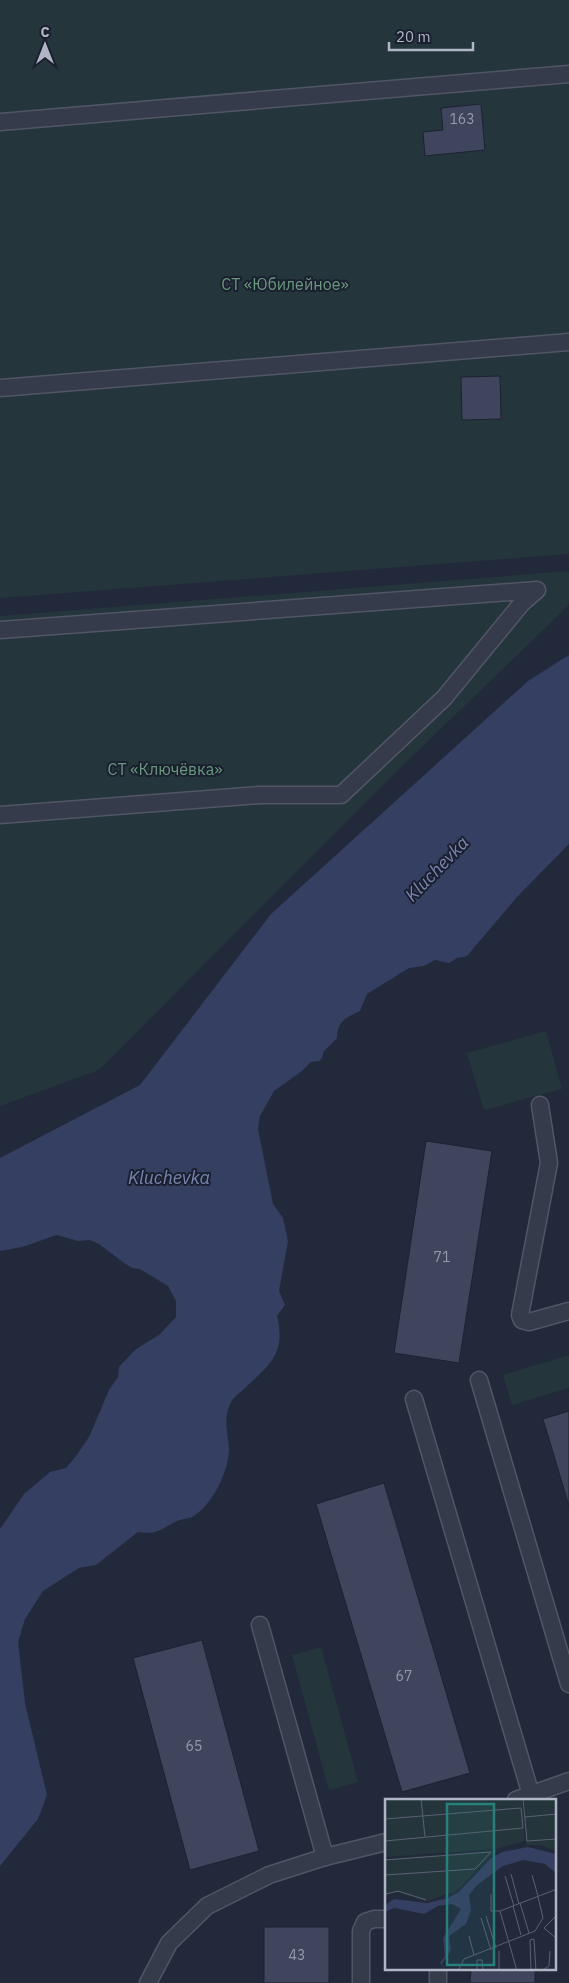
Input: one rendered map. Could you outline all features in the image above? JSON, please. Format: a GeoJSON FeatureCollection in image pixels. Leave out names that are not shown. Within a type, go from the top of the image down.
{"type":"FeatureCollection","features":[{"type":"Feature","properties":{"kind":"lane"},"geometry":{"type":"LineString","coordinates":[[0,122],[569,74]]}},
{"type":"Feature","properties":{"kind":"lane"},"geometry":{"type":"LineString","coordinates":[[0,388],[569,342]]}},
{"type":"Feature","properties":{"kind":"lane"},"geometry":{"type":"LineString","coordinates":[[0,630],[537,590],[522,603],[444,698],[341,795],[259,795],[0,815]]}},
{"type":"Feature","properties":{"kind":"lane"},"geometry":{"type":"LineString","coordinates":[[540,1105],[549,1163],[520,1315],[522,1320],[529,1322],[569,1311]]}},
{"type":"Feature","properties":{"kind":"lane"},"geometry":{"type":"LineString","coordinates":[[479,1380],[569,1684]]}},
{"type":"Feature","properties":{"kind":"lane"},"geometry":{"type":"LineString","coordinates":[[414,1399],[524,1798],[569,1781]]}},
{"type":"Feature","properties":{"kind":"lane"},"geometry":{"type":"LineString","coordinates":[[260,1625],[325,1857]]}},
{"type":"Feature","properties":{"kind":"lane"},"geometry":{"type":"LineString","coordinates":[[148,1983],[169,1943],[207,1906],[270,1876],[325,1857],[385,1842]]}},
{"type":"Feature","properties":{"kind":"lane"},"geometry":{"type":"LineString","coordinates":[[362,1983],[362,1931],[365,1922],[385,1918]]}},
{"type":"Feature","properties":{"kind":"lane"},"geometry":{"type":"LineString","coordinates":[[438,1970],[438,1983]]}},
{"type":"Feature","properties":{"kind":"green space","name":"СТ «Юбилейное»"},"geometry":{"type":"Polygon","coordinates":[[[0,0],[569,0],[569,554],[0,598],[0,0]]]}},
{"type":"Feature","properties":{"kind":"green space","name":"СТ «Ключёвка»"},"geometry":{"type":"Polygon","coordinates":[[[569,571],[569,605],[393,775],[99,1070],[0,1106],[0,616],[569,571]]]}},
{"type":"Feature","properties":{"kind":"green space"},"geometry":{"type":"Polygon","coordinates":[[[546,1031],[562,1089],[484,1110],[467,1053],[546,1031]]]}},
{"type":"Feature","properties":{"kind":"green space"},"geometry":{"type":"Polygon","coordinates":[[[569,1355],[569,1388],[512,1405],[503,1375],[569,1355]]]}},
{"type":"Feature","properties":{"kind":"green space"},"geometry":{"type":"Polygon","coordinates":[[[321,1647],[358,1782],[329,1790],[292,1655],[321,1647]]]}},
{"type":"Feature","properties":{"kind":"water","name":"Kluchevka"},"geometry":{"type":"Polygon","coordinates":[[[569,655],[569,844],[517,897],[467,956],[457,958],[449,963],[435,960],[424,966],[409,968],[367,994],[360,1011],[344,1020],[337,1032],[337,1038],[324,1051],[322,1058],[319,1061],[311,1062],[302,1071],[274,1091],[260,1116],[258,1129],[273,1204],[283,1218],[288,1241],[279,1291],[285,1305],[277,1316],[279,1328],[278,1348],[263,1371],[230,1404],[226,1421],[229,1449],[226,1467],[218,1487],[206,1505],[192,1517],[177,1521],[159,1531],[150,1533],[138,1532],[96,1565],[79,1568],[43,1591],[25,1619],[18,1642],[25,1703],[47,1795],[38,1819],[0,1866],[0,1529],[24,1494],[50,1472],[66,1468],[76,1456],[89,1437],[109,1390],[118,1377],[119,1367],[135,1350],[160,1334],[176,1317],[176,1301],[168,1286],[140,1269],[132,1268],[99,1244],[90,1240],[78,1241],[57,1235],[22,1247],[0,1251],[0,1158],[140,1085],[271,914],[528,681],[569,655]]]}},
{"type":"Feature","properties":{"kind":"building"},"geometry":{"type":"Polygon","coordinates":[[[481,104],[485,150],[425,156],[423,132],[443,130],[441,108],[481,104]]]}},
{"type":"Feature","properties":{"kind":"building"},"geometry":{"type":"Polygon","coordinates":[[[500,376],[501,419],[462,420],[461,377],[500,376]]]}},
{"type":"Feature","properties":{"kind":"building"},"geometry":{"type":"Polygon","coordinates":[[[426,1141],[492,1151],[459,1363],[394,1353],[426,1141]]]}},
{"type":"Feature","properties":{"kind":"building"},"geometry":{"type":"Polygon","coordinates":[[[569,1411],[569,1506],[543,1419],[569,1411]]]}},
{"type":"Feature","properties":{"kind":"building"},"geometry":{"type":"Polygon","coordinates":[[[384,1483],[470,1773],[402,1792],[316,1504],[384,1483]]]}},
{"type":"Feature","properties":{"kind":"building"},"geometry":{"type":"Polygon","coordinates":[[[202,1640],[259,1851],[190,1870],[133,1658],[202,1640]]]}},
{"type":"Feature","properties":{"kind":"building"},"geometry":{"type":"Polygon","coordinates":[[[264,1927],[329,1927],[329,1983],[264,1983],[264,1927]]]}},
{"type":"Feature","properties":{"kind":"building"},"geometry":{"type":"Polygon","coordinates":[[[471,1970],[535,1970],[535,1983],[470,1983],[471,1970]]]}}]}
